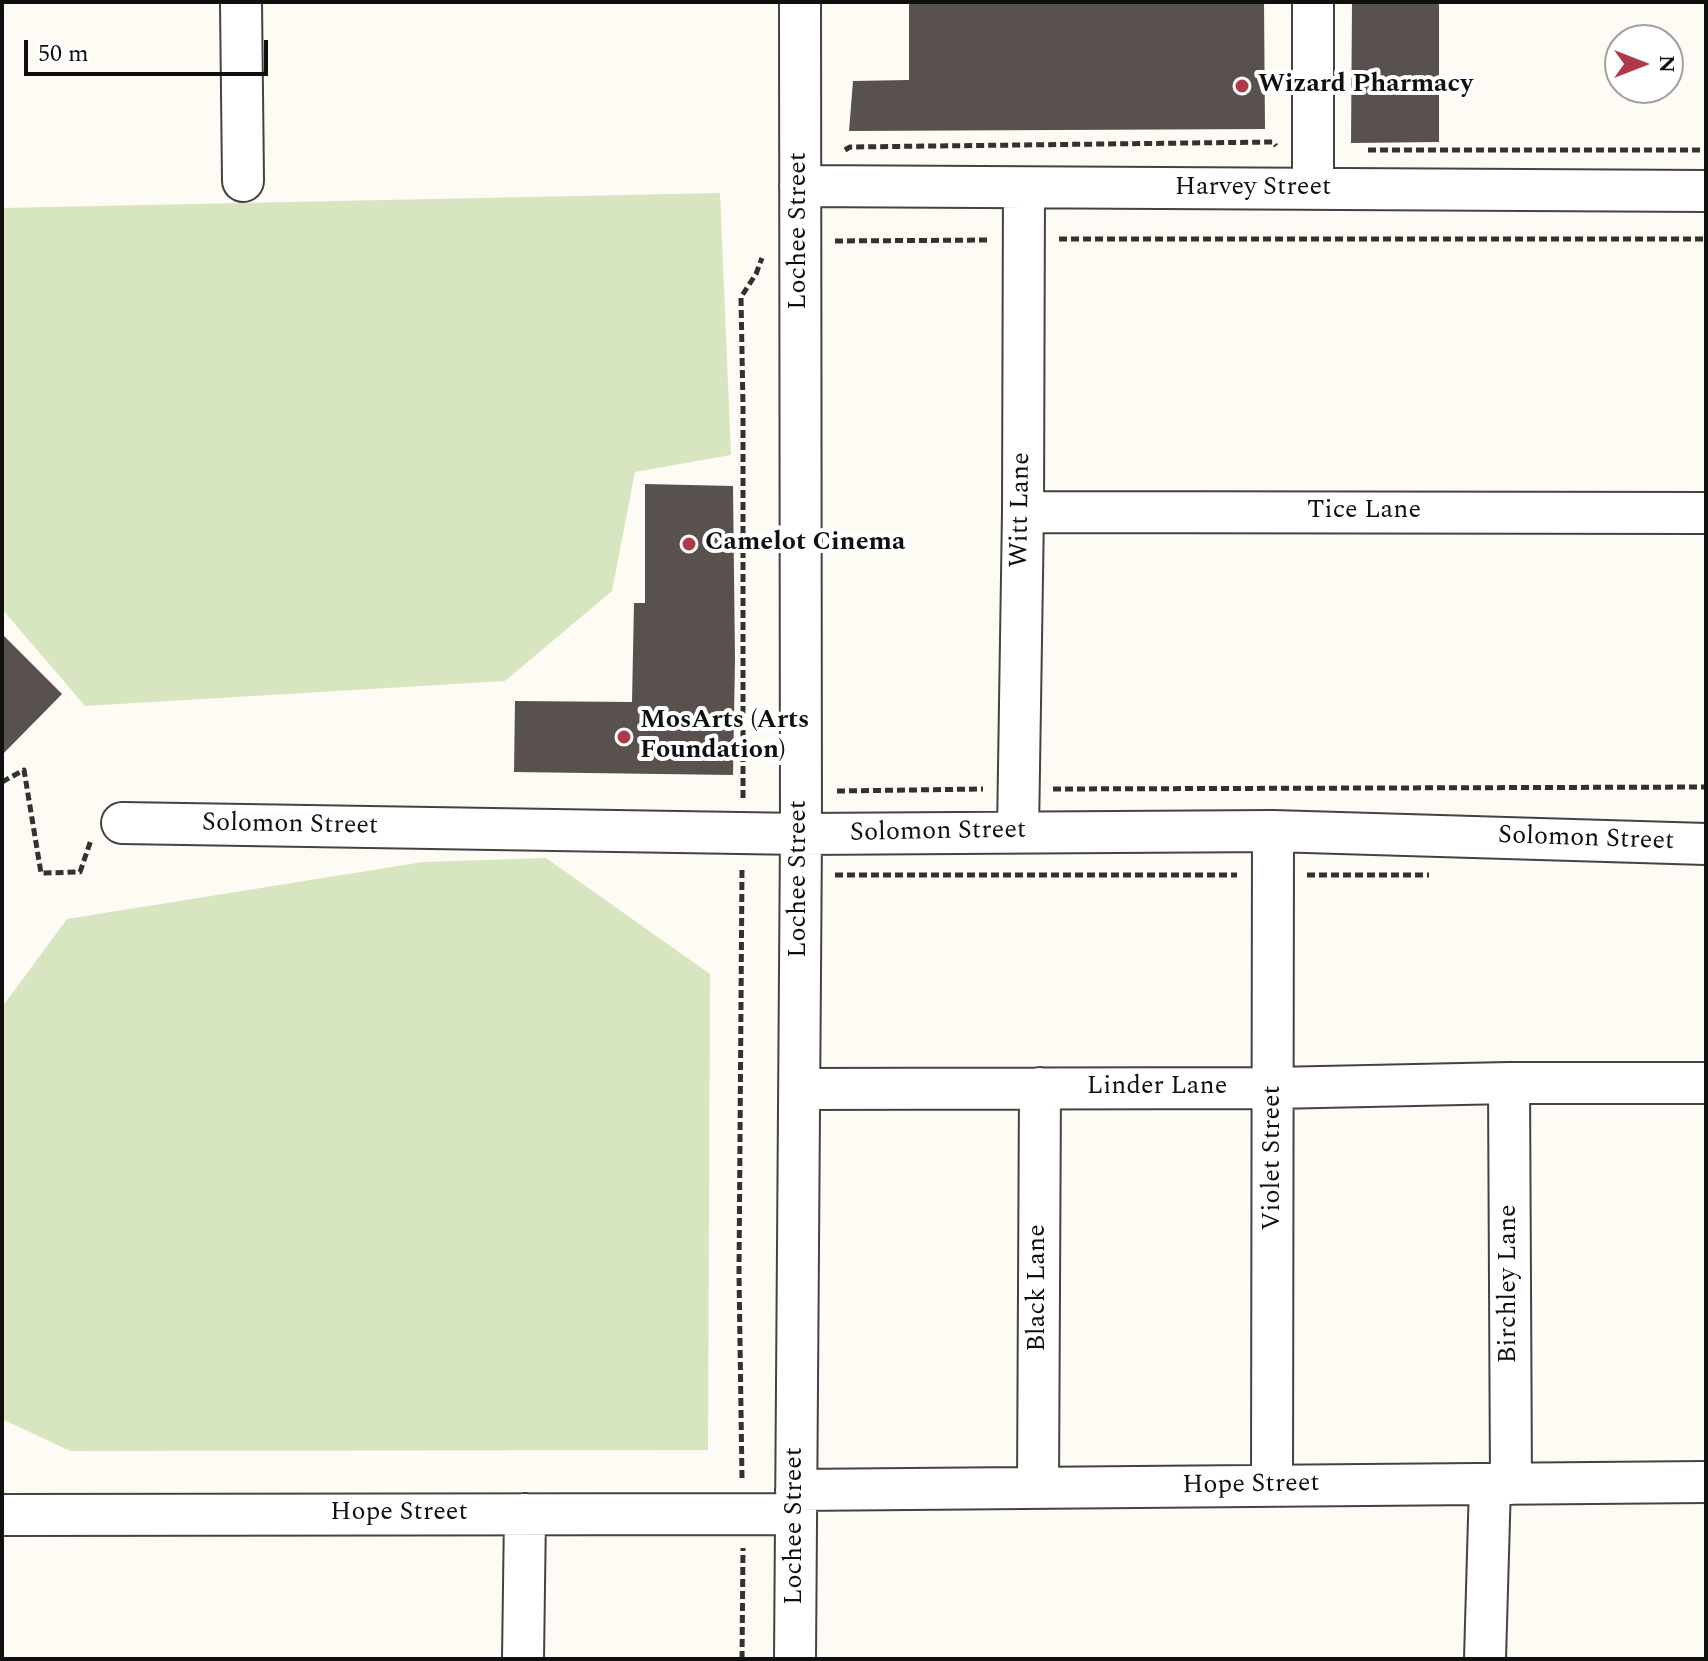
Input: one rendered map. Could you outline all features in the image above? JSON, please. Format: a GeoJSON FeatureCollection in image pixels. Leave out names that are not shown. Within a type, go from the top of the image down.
{"type":"FeatureCollection","features":[{"type":"Feature","properties":{"kind":"street"},"geometry":{"type":"LineString","coordinates":[[241,2],[243,181]]}},
{"type":"Feature","properties":{"kind":"street","name":"Lochee Street"},"geometry":{"type":"LineString","coordinates":[[795,1659],[801,834],[800,2]]}},
{"type":"Feature","properties":{"kind":"street"},"geometry":{"type":"LineString","coordinates":[[1313,2],[1313,170]]}},
{"type":"Feature","properties":{"kind":"street","name":"Harvey Street"},"geometry":{"type":"LineString","coordinates":[[800,186],[1024,188],[1313,170],[1706,191]]}},
{"type":"Feature","properties":{"kind":"street","name":"Witt Lane"},"geometry":{"type":"LineString","coordinates":[[1018,832],[1024,188]]}},
{"type":"Feature","properties":{"kind":"street","name":"Tice Lane"},"geometry":{"type":"LineString","coordinates":[[1023,512],[1706,513]]}},
{"type":"Feature","properties":{"kind":"street","name":"Solomon Street"},"geometry":{"type":"LineString","coordinates":[[122,823],[801,834],[1273,831],[1706,844]]}},
{"type":"Feature","properties":{"kind":"street","name":"Violet Street"},"geometry":{"type":"LineString","coordinates":[[1272,1486],[1273,831]]}},
{"type":"Feature","properties":{"kind":"street","name":"Birchley Lane"},"geometry":{"type":"LineString","coordinates":[[1485,1659],[1501,1484],[1509,1083]]}},
{"type":"Feature","properties":{"kind":"street","name":"Linder Lane"},"geometry":{"type":"LineString","coordinates":[[799,1089],[1706,1083]]}},
{"type":"Feature","properties":{"kind":"street","name":"Black Lane"},"geometry":{"type":"LineString","coordinates":[[1038,1488],[1040,1088]]}},
{"type":"Feature","properties":{"kind":"street","name":"Hope Street"},"geometry":{"type":"LineString","coordinates":[[2,1515],[525,1514],[1038,1488],[1706,1482]]}},
{"type":"Feature","properties":{"kind":"street"},"geometry":{"type":"LineString","coordinates":[[523,1659],[525,1514]]}},
{"type":"Feature","properties":{"kind":"path"},"geometry":{"type":"LineString","coordinates":[[838,157],[850,147],[1273,142],[1279,151],[1313,170],[1706,150]]}},
{"type":"Feature","properties":{"kind":"path"},"geometry":{"type":"LineString","coordinates":[[2,782],[24,770],[41,873],[80,872],[93,834],[122,823]]}},
{"type":"Feature","properties":{"kind":"green space"},"geometry":{"type":"Polygon","coordinates":[[[720,193],[731,455],[635,472],[612,591],[505,681],[85,706],[2,609],[2,208],[720,193]]]}},
{"type":"Feature","properties":{"kind":"green space"},"geometry":{"type":"Polygon","coordinates":[[[546,858],[710,974],[708,1450],[70,1451],[2,1419],[2,1007],[67,919],[423,862],[546,858]]]}},
{"type":"Feature","properties":{"kind":"building"},"geometry":{"type":"Polygon","coordinates":[[[909,2],[1264,2],[1265,129],[849,131],[853,81],[909,80],[909,2]]]}},
{"type":"Feature","properties":{"kind":"building"},"geometry":{"type":"Polygon","coordinates":[[[1352,2],[1439,2],[1439,142],[1351,143],[1352,2]]]}},
{"type":"Feature","properties":{"kind":"building"},"geometry":{"type":"Polygon","coordinates":[[[645,484],[733,486],[733,775],[514,772],[515,701],[632,702],[634,603],[645,603],[645,484]]]}},
{"type":"Feature","properties":{"kind":"building"},"geometry":{"type":"Polygon","coordinates":[[[2,634],[62,694],[2,755],[2,634]]]}},
{"type":"Feature","properties":{"kind":"place","name":"Wizard Pharmacy"},"geometry":{"type":"Point","coordinates":[1242,86]}},
{"type":"Feature","properties":{"kind":"place","name":"Camelot Cinema"},"geometry":{"type":"Point","coordinates":[689,544]}},
{"type":"Feature","properties":{"kind":"place","name":"MosArts (Arts Foundation)"},"geometry":{"type":"Point","coordinates":[624,737]}}]}
